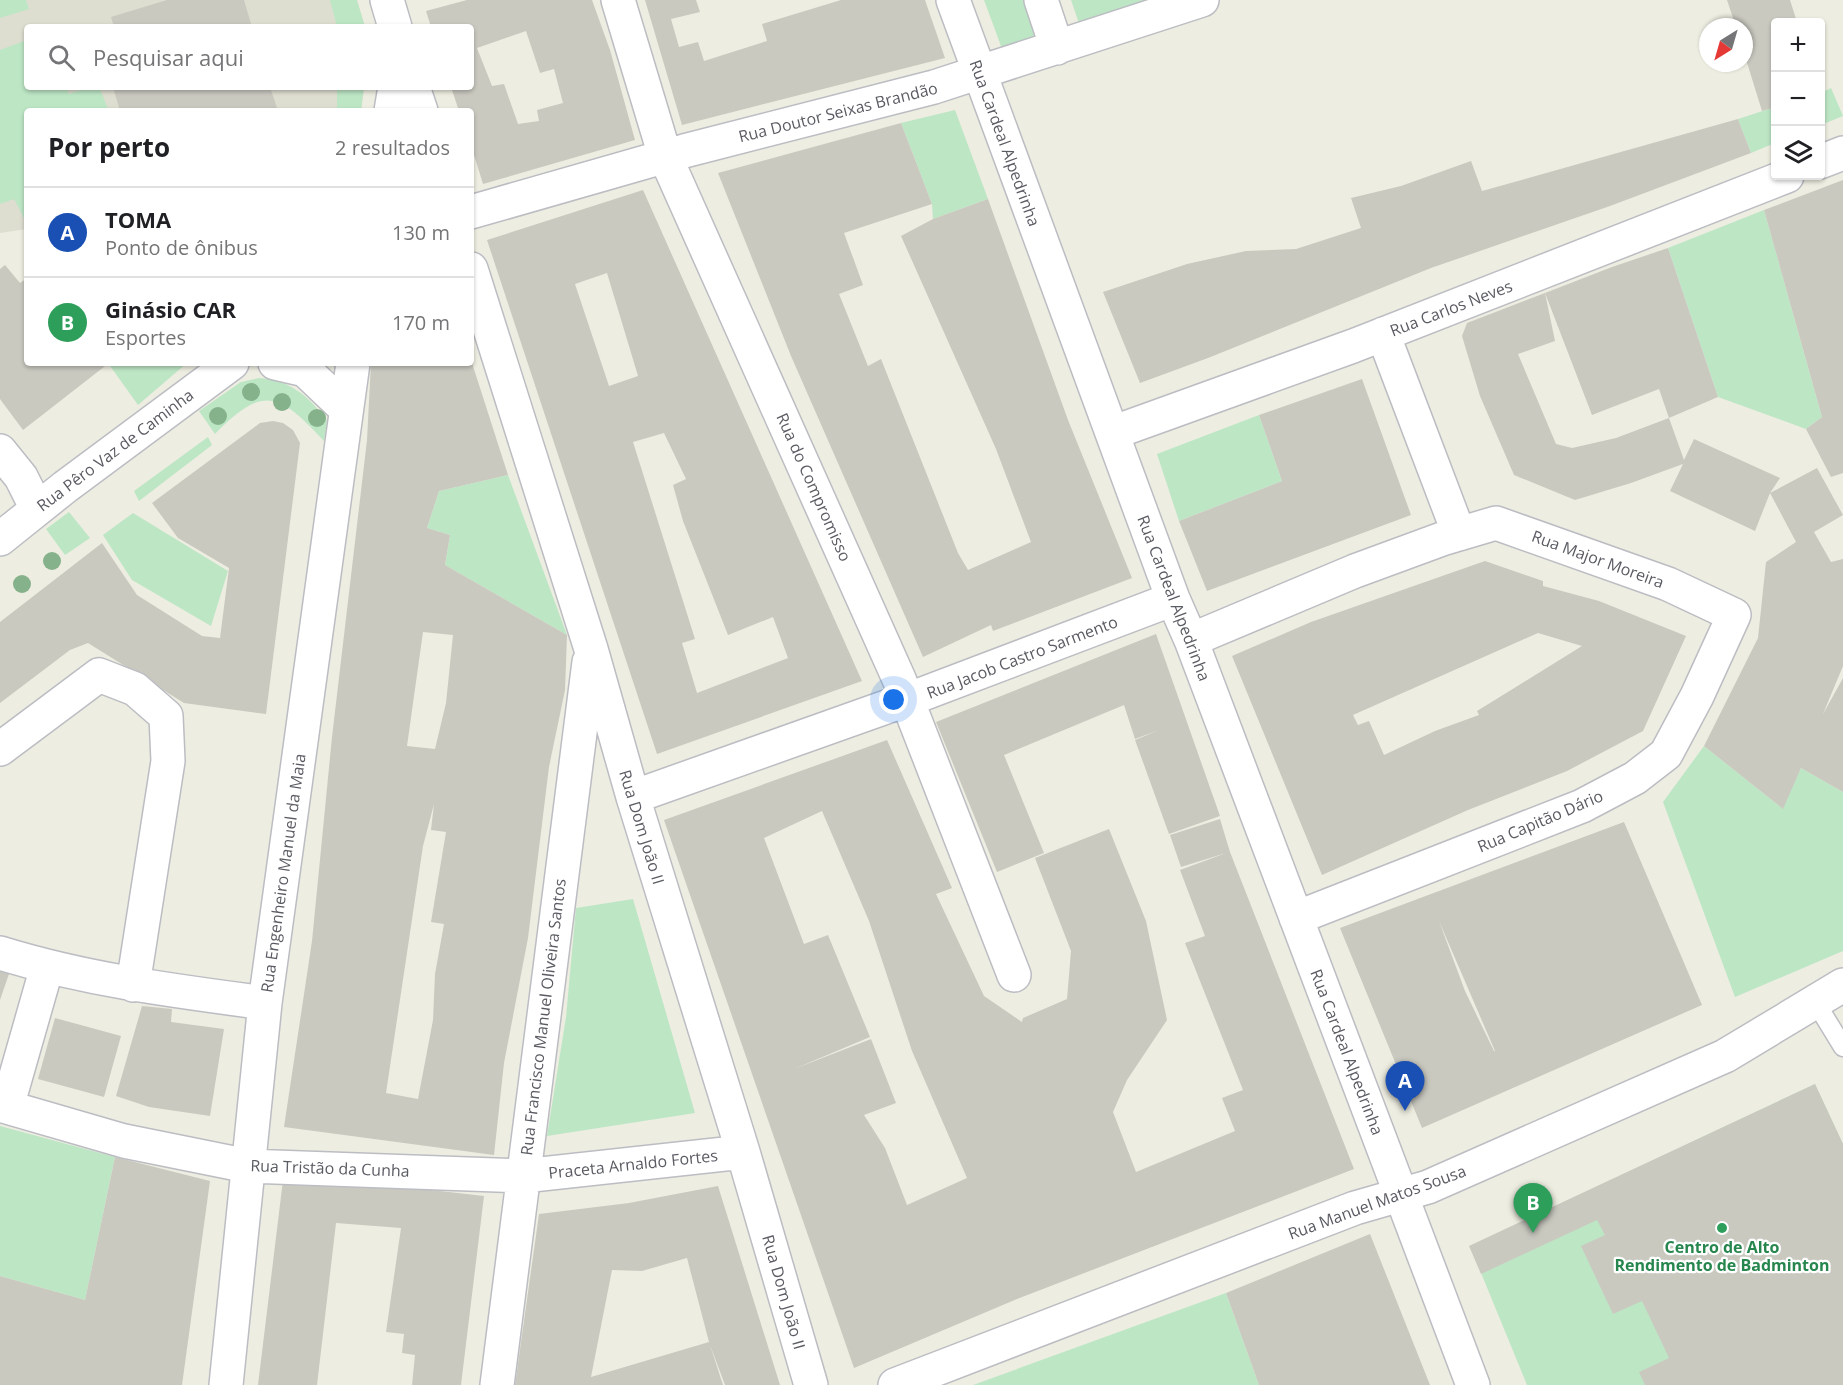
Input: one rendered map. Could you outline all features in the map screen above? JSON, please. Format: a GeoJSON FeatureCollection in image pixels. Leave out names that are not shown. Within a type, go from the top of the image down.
{"type":"FeatureCollection","features":[{"type":"Feature","properties":{"kind":"street","name":"Rua do Compromisso"},"geometry":{"type":"LineString","coordinates":[[618,0],[665,156],[774,396],[906,700],[1014,975]]}},
{"type":"Feature","properties":{"kind":"street","name":"Rua Cardeal Alpedrinha"},"geometry":{"type":"LineString","coordinates":[[953,0],[1173,599],[1191,640],[1473,1385]]}},
{"type":"Feature","properties":{"kind":"street"},"geometry":{"type":"LineString","coordinates":[[1041,0],[1057,48]]}},
{"type":"Feature","properties":{"kind":"street","name":"Rua Doutor Seixas Brandão"},"geometry":{"type":"LineString","coordinates":[[474,211],[665,156],[980,74],[1202,0]]}},
{"type":"Feature","properties":{"kind":"street"},"geometry":{"type":"LineString","coordinates":[[392,108],[394,90]]}},
{"type":"Feature","properties":{"kind":"street"},"geometry":{"type":"LineString","coordinates":[[414,90],[420,108]]}},
{"type":"Feature","properties":{"kind":"street"},"geometry":{"type":"LineString","coordinates":[[1825,160],[1843,153]]}},
{"type":"Feature","properties":{"kind":"street","name":"Rua Carlos Neves"},"geometry":{"type":"LineString","coordinates":[[1112,434],[1254,384],[1777,180]]}},
{"type":"Feature","properties":{"kind":"street","name":"Rua Dom João II"},"geometry":{"type":"LineString","coordinates":[[474,278],[591,648],[633,797],[743,1152],[811,1385]]}},
{"type":"Feature","properties":{"kind":"street"},"geometry":{"type":"LineString","coordinates":[[1383,334],[1459,534]]}},
{"type":"Feature","properties":{"kind":"street","name":"Rua Pêro Vaz de Caminha"},"geometry":{"type":"LineString","coordinates":[[0,539],[228,366]]}},
{"type":"Feature","properties":{"kind":"street"},"geometry":{"type":"LineString","coordinates":[[288,366],[305,370],[346,409]]}},
{"type":"Feature","properties":{"kind":"street","name":"Rua Engenheiro Manuel da Maia"},"geometry":{"type":"LineString","coordinates":[[226,1385],[265,1003],[353,366]]}},
{"type":"Feature","properties":{"kind":"street"},"geometry":{"type":"LineString","coordinates":[[0,451],[21,477],[37,509]]}},
{"type":"Feature","properties":{"kind":"street","name":"Rua Major Moreira"},"geometry":{"type":"LineString","coordinates":[[1191,640],[1292,596],[1459,534],[1496,523],[1668,584],[1734,615]]}},
{"type":"Feature","properties":{"kind":"street","name":"Rua Jacob Castro Sarmento"},"geometry":{"type":"LineString","coordinates":[[633,797],[906,700],[1173,599]]}},
{"type":"Feature","properties":{"kind":"street","name":"Rua Capitão Dário"},"geometry":{"type":"LineString","coordinates":[[1296,918],[1582,806],[1635,778],[1666,754],[1697,696],[1734,615]]}},
{"type":"Feature","properties":{"kind":"street","name":"Rua Francisco Manuel Oliveira Santos"},"geometry":{"type":"LineString","coordinates":[[497,1385],[591,648]]}},
{"type":"Feature","properties":{"kind":"street"},"geometry":{"type":"LineString","coordinates":[[0,749],[99,675],[135,689],[166,716],[168,761],[133,985]]}},
{"type":"Feature","properties":{"kind":"street"},"geometry":{"type":"LineString","coordinates":[[0,953],[47,968],[133,985],[265,1003]]}},
{"type":"Feature","properties":{"kind":"street"},"geometry":{"type":"LineString","coordinates":[[3,1106],[47,968]]}},
{"type":"Feature","properties":{"kind":"street","name":"Rua Manuel Matos Sousa"},"geometry":{"type":"LineString","coordinates":[[895,1385],[1355,1208],[1428,1187],[1725,1056],[1843,985]]}},
{"type":"Feature","properties":{"kind":"street","name":"Rua Tristão da Cunha"},"geometry":{"type":"LineString","coordinates":[[3,1106],[124,1141],[248,1166],[523,1176]]}},
{"type":"Feature","properties":{"kind":"street","name":"Praceta Arnaldo Fortes"},"geometry":{"type":"LineString","coordinates":[[523,1176],[743,1152]]}},
{"type":"Feature","properties":{"kind":"lane"},"geometry":{"type":"LineString","coordinates":[[1816,1003],[1843,1047]]}},
{"type":"Feature","properties":{"kind":"shaded area"},"geometry":{"type":"Polygon","coordinates":[[[0,0],[357,0],[364,24],[24,24],[24,90],[364,90],[361,108],[24,108],[24,229],[0,233],[0,0]]]}},
{"type":"Feature","properties":{"kind":"green space"},"geometry":{"type":"Polygon","coordinates":[[[0,0],[26,0],[29,9],[0,18],[0,0]]]}},
{"type":"Feature","properties":{"kind":"green space"},"geometry":{"type":"Polygon","coordinates":[[[330,0],[357,0],[364,24],[336,24],[330,0]]]}},
{"type":"Feature","properties":{"kind":"green space"},"geometry":{"type":"Polygon","coordinates":[[[984,0],[1030,0],[1046,41],[1008,65],[984,0]]]}},
{"type":"Feature","properties":{"kind":"green space"},"geometry":{"type":"Polygon","coordinates":[[[1071,0],[1165,0],[1082,32],[1071,0]]]}},
{"type":"Feature","properties":{"kind":"green space"},"geometry":{"type":"Polygon","coordinates":[[[24,41],[24,90],[67,90],[69,94],[80,90],[100,90],[108,108],[24,108],[24,218],[14,199],[0,204],[0,50],[24,41]]]}},
{"type":"Feature","properties":{"kind":"green space"},"geometry":{"type":"Polygon","coordinates":[[[1831,88],[1843,116],[1825,123],[1825,91],[1831,88]]]}},
{"type":"Feature","properties":{"kind":"green space"},"geometry":{"type":"Polygon","coordinates":[[[337,90],[364,90],[361,108],[337,108],[337,90]]]}},
{"type":"Feature","properties":{"kind":"green space"},"geometry":{"type":"Polygon","coordinates":[[[1771,108],[1771,145],[1751,153],[1738,119],[1771,108]]]}},
{"type":"Feature","properties":{"kind":"green space"},"geometry":{"type":"Polygon","coordinates":[[[955,110],[988,199],[933,219],[932,204],[901,123],[955,110]]]}},
{"type":"Feature","properties":{"kind":"green space"},"geometry":{"type":"Polygon","coordinates":[[[1764,210],[1822,417],[1806,429],[1718,397],[1668,248],[1764,210]]]}},
{"type":"Feature","properties":{"kind":"green space"},"geometry":{"type":"Polygon","coordinates":[[[110,366],[184,366],[138,405],[110,366]]]}},
{"type":"Feature","properties":{"kind":"green space"},"geometry":{"type":"Polygon","coordinates":[[[259,378],[280,382],[306,397],[327,421],[324,441],[295,413],[271,401],[259,402],[246,407],[215,434],[199,411],[241,382],[259,378]]]}},
{"type":"Feature","properties":{"kind":"green space"},"geometry":{"type":"Polygon","coordinates":[[[1259,415],[1282,481],[1179,521],[1157,454],[1259,415]]]}},
{"type":"Feature","properties":{"kind":"green space"},"geometry":{"type":"Polygon","coordinates":[[[208,437],[212,445],[139,501],[134,491],[208,437]]]}},
{"type":"Feature","properties":{"kind":"green space"},"geometry":{"type":"Polygon","coordinates":[[[508,475],[567,635],[445,565],[450,535],[427,528],[439,491],[508,475]]]}},
{"type":"Feature","properties":{"kind":"green space"},"geometry":{"type":"Polygon","coordinates":[[[69,512],[90,538],[65,555],[46,529],[69,512]]]}},
{"type":"Feature","properties":{"kind":"green space"},"geometry":{"type":"Polygon","coordinates":[[[133,513],[228,571],[211,626],[132,580],[103,535],[133,513]]]}},
{"type":"Feature","properties":{"kind":"green space"},"geometry":{"type":"Polygon","coordinates":[[[1704,746],[1782,808],[1801,768],[1843,792],[1843,951],[1735,997],[1663,802],[1704,746]]]}},
{"type":"Feature","properties":{"kind":"green space"},"geometry":{"type":"Polygon","coordinates":[[[633,899],[695,1113],[547,1136],[566,1017],[576,908],[633,899]]]}},
{"type":"Feature","properties":{"kind":"green space","name":"Centro de Alto Rendimento de Badminton"},"geometry":{"type":"Polygon","coordinates":[[[1815,1084],[1843,1144],[1843,1385],[1527,1385],[1470,1246],[1815,1084]]]}},
{"type":"Feature","properties":{"kind":"green space"},"geometry":{"type":"Polygon","coordinates":[[[0,1126],[115,1157],[85,1300],[0,1276],[0,1126]]]}},
{"type":"Feature","properties":{"kind":"green space"},"geometry":{"type":"Polygon","coordinates":[[[1226,1293],[1259,1385],[973,1385],[1226,1293]]]}},
{"type":"Feature","properties":{"kind":"building"},"geometry":{"type":"Polygon","coordinates":[[[167,0],[244,0],[251,24],[113,24],[111,17],[167,0]]]}},
{"type":"Feature","properties":{"kind":"building"},"geometry":{"type":"Polygon","coordinates":[[[467,0],[592,0],[610,50],[635,140],[483,184],[474,155],[474,108],[458,108],[452,90],[474,90],[474,24],[430,24],[426,11],[467,0]],[[526,31],[477,48],[492,86],[504,84],[518,124],[539,121],[537,110],[563,103],[554,69],[540,73],[526,31]]]}},
{"type":"Feature","properties":{"kind":"building"},"geometry":{"type":"Polygon","coordinates":[[[645,0],[696,0],[700,12],[671,19],[679,47],[698,42],[704,61],[767,41],[762,24],[841,0],[925,0],[945,58],[682,125],[645,0]]]}},
{"type":"Feature","properties":{"kind":"building"},"geometry":{"type":"Polygon","coordinates":[[[1727,0],[1790,0],[1796,18],[1771,18],[1771,108],[1762,111],[1750,72],[1753,72],[1753,18],[1733,18],[1727,0]]]}},
{"type":"Feature","properties":{"kind":"building"},"geometry":{"type":"Polygon","coordinates":[[[114,90],[271,90],[277,108],[119,108],[114,90]]]}},
{"type":"Feature","properties":{"kind":"building"},"geometry":{"type":"Polygon","coordinates":[[[1738,119],[1751,153],[1610,206],[1431,268],[1140,383],[1103,292],[1187,264],[1246,251],[1296,249],[1361,228],[1351,198],[1401,186],[1471,161],[1482,191],[1738,119]]]}},
{"type":"Feature","properties":{"kind":"building"},"geometry":{"type":"Polygon","coordinates":[[[901,123],[932,204],[844,233],[863,285],[839,294],[868,366],[881,359],[958,553],[968,570],[1031,542],[996,449],[901,236],[933,219],[988,199],[1068,420],[1132,578],[993,631],[991,625],[923,657],[791,356],[718,173],[901,123]]]}},
{"type":"Feature","properties":{"kind":"building"},"geometry":{"type":"Polygon","coordinates":[[[1843,180],[1843,473],[1831,477],[1806,429],[1822,417],[1764,210],[1843,180]]]}},
{"type":"Feature","properties":{"kind":"building"},"geometry":{"type":"Polygon","coordinates":[[[643,190],[862,681],[657,754],[487,240],[643,190]],[[607,273],[575,284],[609,386],[638,376],[607,273]],[[664,433],[633,442],[695,639],[682,643],[697,693],[788,658],[773,617],[728,635],[683,521],[673,485],[686,479],[664,433]]]}},
{"type":"Feature","properties":{"kind":"building"},"geometry":{"type":"Polygon","coordinates":[[[1668,248],[1718,397],[1669,418],[1659,389],[1592,415],[1545,293],[1668,248]]]}},
{"type":"Feature","properties":{"kind":"building"},"geometry":{"type":"Polygon","coordinates":[[[5,265],[20,283],[24,280],[24,366],[105,366],[23,430],[0,399],[0,269],[5,265]]]}},
{"type":"Feature","properties":{"kind":"building"},"geometry":{"type":"Polygon","coordinates":[[[1545,293],[1555,341],[1518,354],[1556,444],[1572,448],[1616,438],[1669,418],[1684,460],[1694,439],[1780,478],[1770,493],[1755,531],[1670,491],[1683,464],[1575,500],[1514,475],[1480,396],[1462,336],[1467,323],[1545,293]]]}},
{"type":"Feature","properties":{"kind":"building"},"geometry":{"type":"Polygon","coordinates":[[[371,366],[473,366],[508,475],[439,491],[427,528],[450,535],[445,565],[567,635],[565,690],[549,767],[528,938],[504,1063],[494,1155],[284,1127],[312,941],[332,737],[367,440],[371,366]],[[423,632],[407,746],[435,749],[446,703],[453,635],[423,632]],[[434,804],[423,846],[386,1093],[418,1099],[433,1020],[435,974],[444,924],[431,922],[446,832],[431,830],[434,804]]]}},
{"type":"Feature","properties":{"kind":"building"},"geometry":{"type":"Polygon","coordinates":[[[1362,379],[1411,515],[1207,591],[1179,521],[1282,481],[1259,415],[1362,379]]]}},
{"type":"Feature","properties":{"kind":"building"},"geometry":{"type":"Polygon","coordinates":[[[273,421],[283,423],[293,430],[300,443],[266,714],[184,703],[88,643],[70,650],[0,703],[0,622],[102,543],[137,595],[202,636],[220,638],[229,568],[178,538],[152,503],[260,423],[273,421]]]}},
{"type":"Feature","properties":{"kind":"building"},"geometry":{"type":"Polygon","coordinates":[[[1817,468],[1843,515],[1814,532],[1831,562],[1843,559],[1843,666],[1823,714],[1843,678],[1843,792],[1801,768],[1783,809],[1704,746],[1758,638],[1766,562],[1796,542],[1770,493],[1817,468]]]}},
{"type":"Feature","properties":{"kind":"building"},"geometry":{"type":"Polygon","coordinates":[[[1485,561],[1543,581],[1543,586],[1599,601],[1686,636],[1643,731],[1567,771],[1468,810],[1322,875],[1232,656],[1311,622],[1485,561]],[[1538,633],[1353,715],[1358,725],[1369,721],[1384,755],[1435,731],[1479,715],[1477,711],[1582,646],[1538,633]]]}},
{"type":"Feature","properties":{"kind":"building"},"geometry":{"type":"Polygon","coordinates":[[[1156,634],[1220,816],[1169,834],[1135,740],[1159,730],[1135,739],[1124,705],[1004,755],[1044,853],[997,872],[936,722],[1156,634]]]}},
{"type":"Feature","properties":{"kind":"building"},"geometry":{"type":"Polygon","coordinates":[[[887,740],[952,888],[936,894],[984,996],[1022,1022],[1023,1018],[1067,999],[1071,951],[1035,858],[1109,829],[1146,921],[1167,1020],[1127,1080],[1113,1112],[1136,1172],[1235,1131],[1222,1098],[1243,1090],[1185,943],[1205,936],[1180,870],[1226,853],[1181,867],[1170,835],[1220,819],[1230,852],[1354,1169],[1017,1299],[854,1368],[664,820],[887,740]],[[822,811],[764,838],[804,944],[828,935],[870,1037],[794,1069],[871,1039],[896,1103],[864,1115],[885,1148],[907,1205],[967,1178],[912,1051],[869,921],[822,811]]]}},
{"type":"Feature","properties":{"kind":"building"},"geometry":{"type":"Polygon","coordinates":[[[1624,822],[1702,1005],[1422,1128],[1340,928],[1624,822]],[[1439,921],[1465,991],[1495,1051],[1439,921]]]}},
{"type":"Feature","properties":{"kind":"building"},"geometry":{"type":"Polygon","coordinates":[[[0,967],[10,971],[0,1000],[0,967]]]}},
{"type":"Feature","properties":{"kind":"building"},"geometry":{"type":"Polygon","coordinates":[[[142,1006],[172,1009],[171,1022],[224,1029],[210,1116],[149,1107],[116,1096],[142,1006]]]}},
{"type":"Feature","properties":{"kind":"building"},"geometry":{"type":"Polygon","coordinates":[[[55,1018],[121,1036],[104,1097],[38,1079],[55,1018]]]}},
{"type":"Feature","properties":{"kind":"building","name":"Centro de Alto Rendimento de Badminton"},"geometry":{"type":"Polygon","coordinates":[[[1815,1084],[1843,1144],[1843,1385],[1645,1385],[1639,1372],[1669,1358],[1642,1301],[1613,1314],[1581,1246],[1605,1235],[1597,1220],[1481,1274],[1469,1246],[1815,1084]]]}},
{"type":"Feature","properties":{"kind":"building"},"geometry":{"type":"Polygon","coordinates":[[[115,1157],[210,1181],[182,1385],[0,1385],[0,1276],[85,1300],[115,1157]]]}},
{"type":"Feature","properties":{"kind":"building"},"geometry":{"type":"Polygon","coordinates":[[[283,1180],[387,1185],[484,1196],[461,1385],[412,1385],[415,1355],[402,1353],[404,1334],[386,1332],[401,1228],[336,1223],[317,1385],[258,1385],[283,1180]]]}},
{"type":"Feature","properties":{"kind":"building"},"geometry":{"type":"Polygon","coordinates":[[[718,1186],[780,1385],[725,1385],[710,1345],[723,1385],[515,1385],[539,1214],[629,1203],[718,1186]],[[687,1258],[642,1271],[612,1270],[591,1377],[709,1342],[687,1258]]]}},
{"type":"Feature","properties":{"kind":"building"},"geometry":{"type":"Polygon","coordinates":[[[1370,1234],[1430,1385],[1259,1385],[1226,1293],[1370,1234]]]}},
{"type":"Feature","properties":{"kind":"place","name":"TOMA"},"geometry":{"type":"Point","coordinates":[1405,1111]}},
{"type":"Feature","properties":{"kind":"place","name":"Centro de Alto Rendimento de Badminton"},"geometry":{"type":"Point","coordinates":[1722,1228]}},
{"type":"Feature","properties":{"kind":"place","name":"Ginásio CAR"},"geometry":{"type":"Point","coordinates":[1533,1233]}}]}
